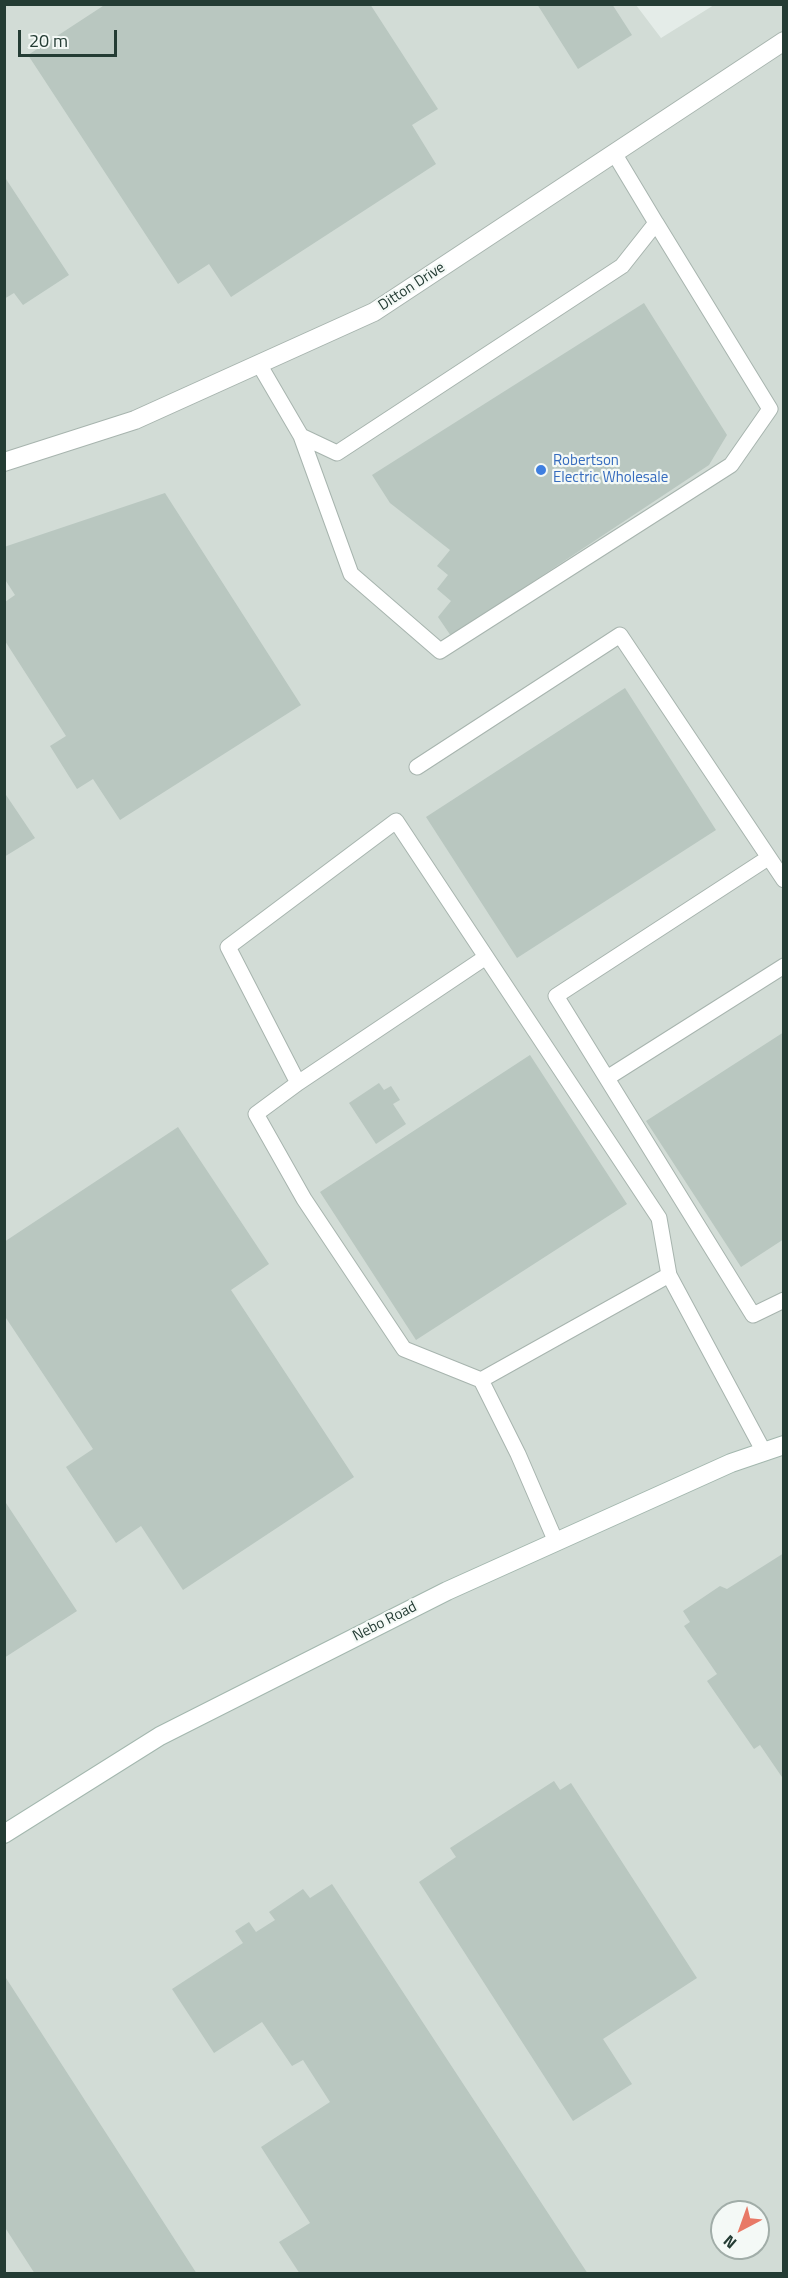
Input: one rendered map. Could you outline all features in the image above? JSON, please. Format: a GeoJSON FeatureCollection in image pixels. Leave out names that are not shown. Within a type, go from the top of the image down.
{"type":"FeatureCollection","features":[{"type":"Feature","properties":{"kind":"street","name":"Ditton Drive"},"geometry":{"type":"LineString","coordinates":[[4,462],[135,420],[374,312],[783,41]]}},
{"type":"Feature","properties":{"kind":"street","name":"Nebo Road"},"geometry":{"type":"LineString","coordinates":[[4,1834],[160,1736],[447,1591],[731,1463],[783,1445]]}},
{"type":"Feature","properties":{"kind":"lane"},"geometry":{"type":"LineString","coordinates":[[259,364],[301,436],[351,574],[440,651],[731,465],[770,409],[615,153]]}},
{"type":"Feature","properties":{"kind":"lane"},"geometry":{"type":"LineString","coordinates":[[301,436],[337,453],[622,266],[656,223]]}},
{"type":"Feature","properties":{"kind":"lane"},"geometry":{"type":"LineString","coordinates":[[417,767],[620,635],[783,880]]}},
{"type":"Feature","properties":{"kind":"lane"},"geometry":{"type":"LineString","coordinates":[[298,1083],[228,946],[396,821],[659,1218],[669,1275],[764,1452]]}},
{"type":"Feature","properties":{"kind":"lane"},"geometry":{"type":"LineString","coordinates":[[768,858],[556,996],[753,1315],[783,1300]]}},
{"type":"Feature","properties":{"kind":"lane"},"geometry":{"type":"LineString","coordinates":[[486,957],[298,1083],[256,1114],[304,1199],[404,1349],[481,1380],[518,1454],[556,1542]]}},
{"type":"Feature","properties":{"kind":"lane"},"geometry":{"type":"LineString","coordinates":[[607,1078],[783,966]]}},
{"type":"Feature","properties":{"kind":"lane"},"geometry":{"type":"LineString","coordinates":[[481,1380],[669,1275]]}},
{"type":"Feature","properties":{"kind":"shaded area"},"geometry":{"type":"Polygon","coordinates":[[[5,5],[636,5],[661,38],[714,5],[783,5],[783,2273],[5,2274],[5,5]]]}},
{"type":"Feature","properties":{"kind":"building"},"geometry":{"type":"Polygon","coordinates":[[[106,4],[370,4],[438,109],[412,125],[436,164],[231,297],[209,264],[178,284],[28,55],[106,4]]]}},
{"type":"Feature","properties":{"kind":"building"},"geometry":{"type":"Polygon","coordinates":[[[537,4],[612,4],[632,35],[578,69],[537,4]]]}},
{"type":"Feature","properties":{"kind":"building"},"geometry":{"type":"Polygon","coordinates":[[[4,176],[69,275],[23,305],[14,293],[4,299],[4,176]]]}},
{"type":"Feature","properties":{"kind":"building","name":"Robertson Electric Wholesale"},"geometry":{"type":"Polygon","coordinates":[[[644,303],[727,435],[709,465],[451,636],[438,617],[451,601],[437,589],[448,575],[437,566],[450,550],[390,503],[372,475],[644,303]]]}},
{"type":"Feature","properties":{"kind":"building"},"geometry":{"type":"Polygon","coordinates":[[[165,493],[301,705],[120,820],[93,779],[77,789],[50,746],[66,736],[5,641],[5,602],[15,595],[4,578],[4,547],[165,493]]]}},
{"type":"Feature","properties":{"kind":"building"},"geometry":{"type":"Polygon","coordinates":[[[625,688],[716,830],[517,958],[426,817],[625,688]]]}},
{"type":"Feature","properties":{"kind":"building"},"geometry":{"type":"Polygon","coordinates":[[[4,792],[35,838],[4,857],[4,792]]]}},
{"type":"Feature","properties":{"kind":"building"},"geometry":{"type":"Polygon","coordinates":[[[784,1032],[784,1239],[741,1267],[646,1121],[784,1032]]]}},
{"type":"Feature","properties":{"kind":"building"},"geometry":{"type":"Polygon","coordinates":[[[530,1055],[627,1204],[416,1340],[320,1192],[530,1055]]]}},
{"type":"Feature","properties":{"kind":"building"},"geometry":{"type":"Polygon","coordinates":[[[379,1083],[384,1090],[391,1086],[400,1100],[393,1104],[406,1124],[376,1144],[349,1103],[379,1083]]]}},
{"type":"Feature","properties":{"kind":"building"},"geometry":{"type":"Polygon","coordinates":[[[178,1127],[269,1264],[231,1290],[354,1477],[183,1590],[141,1526],[116,1543],[66,1467],[93,1449],[4,1315],[4,1242],[178,1127]]]}},
{"type":"Feature","properties":{"kind":"building"},"geometry":{"type":"Polygon","coordinates":[[[4,1500],[77,1611],[4,1658],[4,1500]]]}},
{"type":"Feature","properties":{"kind":"building"},"geometry":{"type":"Polygon","coordinates":[[[784,1553],[784,1780],[760,1745],[754,1749],[707,1681],[717,1674],[684,1626],[690,1622],[683,1611],[720,1586],[727,1589],[784,1553]]]}},
{"type":"Feature","properties":{"kind":"building"},"geometry":{"type":"Polygon","coordinates":[[[554,1781],[560,1790],[571,1783],[697,1978],[603,2039],[632,2084],[573,2121],[419,1882],[456,1857],[450,1848],[554,1781]]]}},
{"type":"Feature","properties":{"kind":"building"},"geometry":{"type":"Polygon","coordinates":[[[332,1884],[588,2274],[300,2274],[279,2242],[310,2223],[261,2147],[330,2102],[303,2060],[292,2066],[262,2022],[214,2053],[172,1989],[243,1943],[235,1931],[249,1922],[256,1932],[275,1920],[269,1912],[303,1889],[310,1898],[332,1884]]]}},
{"type":"Feature","properties":{"kind":"building"},"geometry":{"type":"Polygon","coordinates":[[[4,1975],[197,2274],[35,2274],[4,2226],[4,1975]]]}},
{"type":"Feature","properties":{"kind":"place","name":"Robertson Electric Wholesale"},"geometry":{"type":"Point","coordinates":[541,470]}}]}
